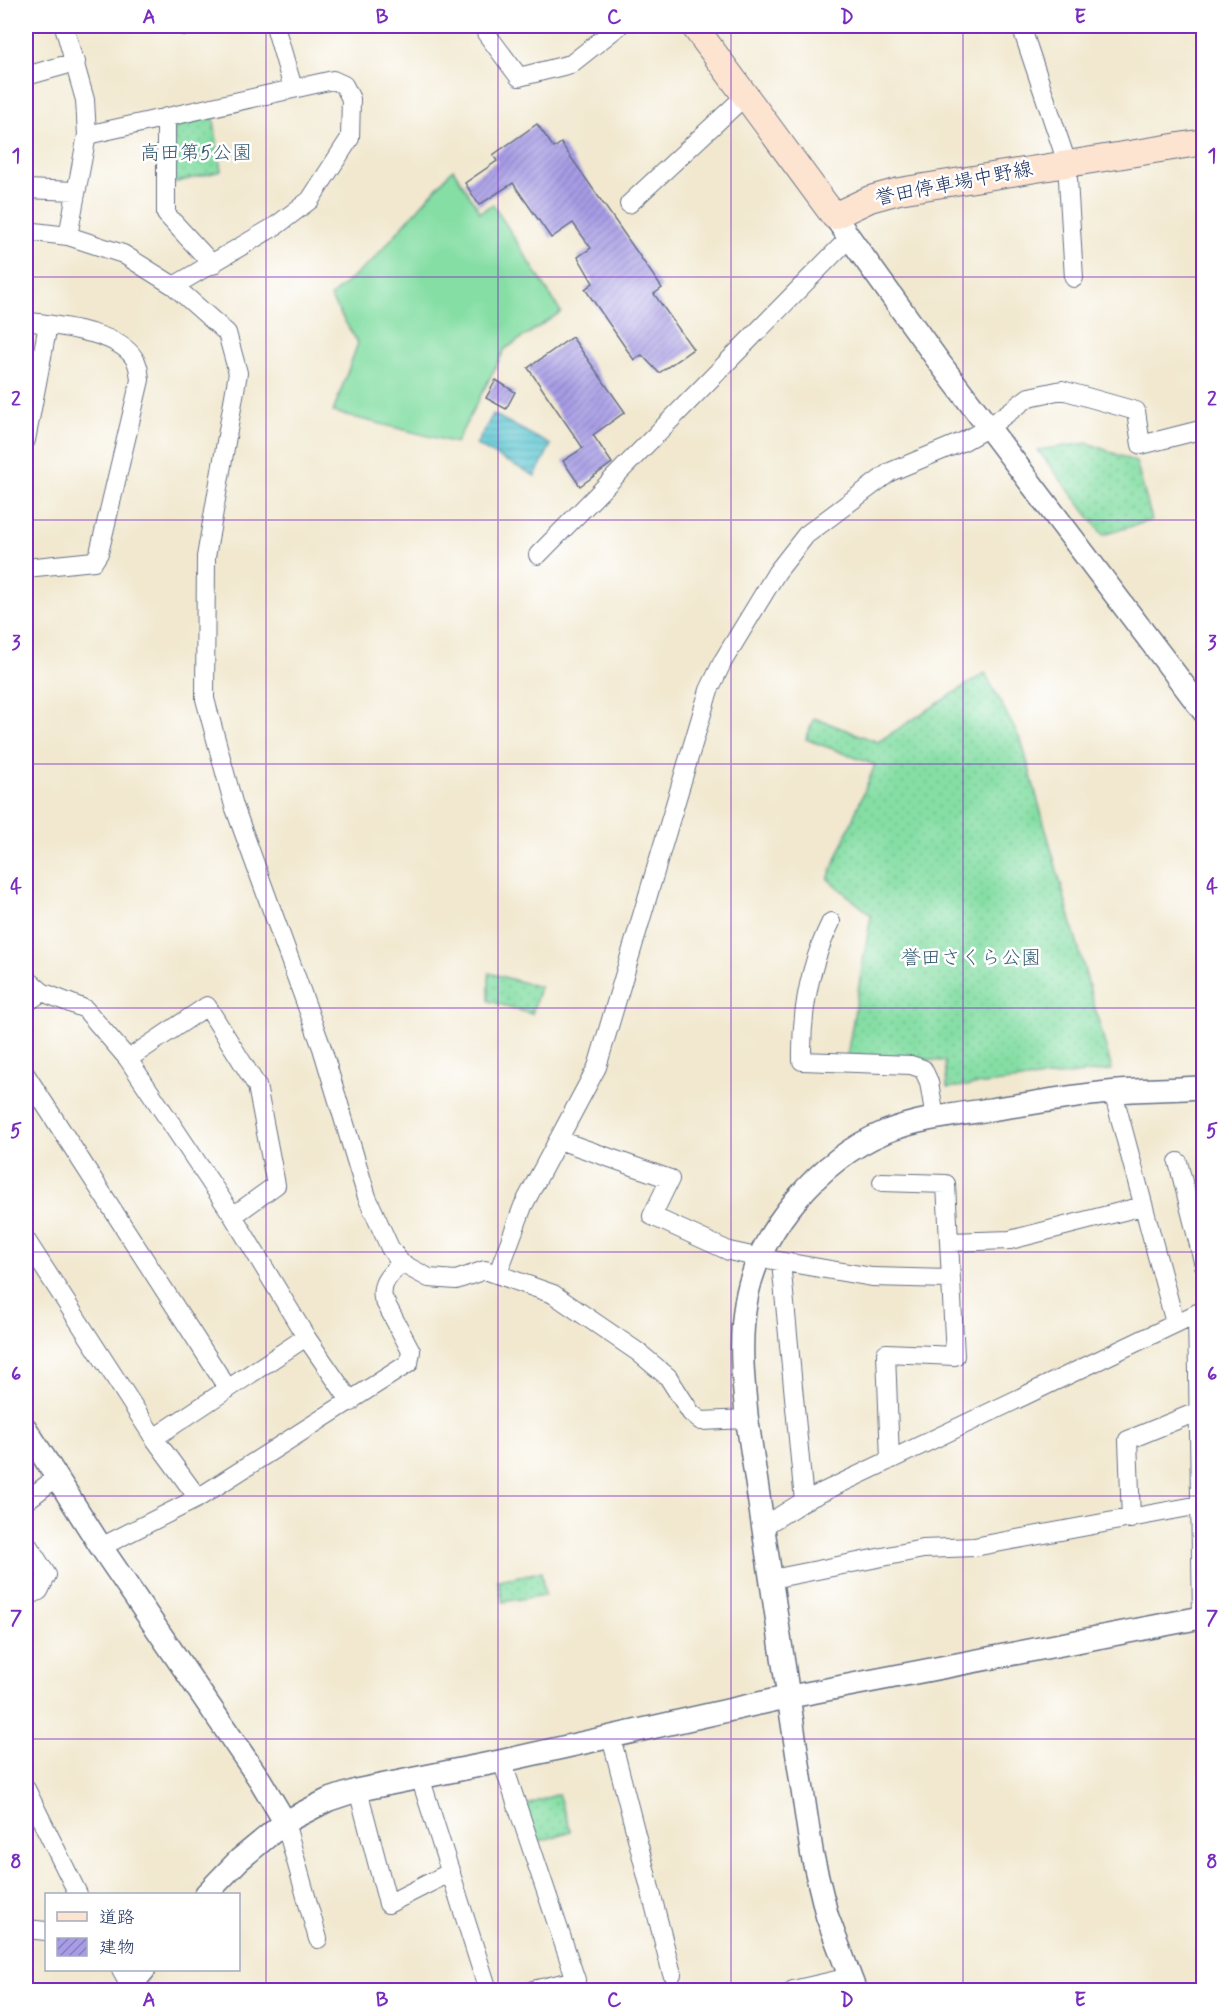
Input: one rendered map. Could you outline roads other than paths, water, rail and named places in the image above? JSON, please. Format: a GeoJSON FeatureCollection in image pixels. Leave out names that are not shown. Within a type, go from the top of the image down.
{"type":"FeatureCollection","features":[{"type":"Feature","properties":{"kind":"main road"},"geometry":{"type":"LineString","coordinates":[[694,26],[834,216]]}},
{"type":"Feature","properties":{"kind":"main road","name":"誉田停車場中野線"},"geometry":{"type":"LineString","coordinates":[[834,216],[870,199],[898,191],[1203,142]]}},
{"type":"Feature","properties":{"kind":"street"},"geometry":{"type":"LineString","coordinates":[[64,26],[85,100],[87,135],[68,236]]}},
{"type":"Feature","properties":{"kind":"street"},"geometry":{"type":"LineString","coordinates":[[275,26],[293,88]]}},
{"type":"Feature","properties":{"kind":"street"},"geometry":{"type":"LineString","coordinates":[[486,33],[519,77],[571,64],[619,26]]}},
{"type":"Feature","properties":{"kind":"street"},"geometry":{"type":"LineString","coordinates":[[1021,26],[1066,163],[1074,278]]}},
{"type":"Feature","properties":{"kind":"street"},"geometry":{"type":"LineString","coordinates":[[26,76],[76,62]]}},
{"type":"Feature","properties":{"kind":"street"},"geometry":{"type":"LineString","coordinates":[[87,135],[333,80],[344,85],[351,99],[350,138],[310,200],[277,225],[174,286]]}},
{"type":"Feature","properties":{"kind":"street"},"geometry":{"type":"LineString","coordinates":[[629,204],[746,96]]}},
{"type":"Feature","properties":{"kind":"street"},"geometry":{"type":"LineString","coordinates":[[166,117],[166,214],[213,264]]}},
{"type":"Feature","properties":{"kind":"street"},"geometry":{"type":"LineString","coordinates":[[26,189],[75,191]]}},
{"type":"Feature","properties":{"kind":"street"},"geometry":{"type":"LineString","coordinates":[[834,216],[1203,712]]}},
{"type":"Feature","properties":{"kind":"street"},"geometry":{"type":"LineString","coordinates":[[26,231],[68,236],[123,254],[174,286],[227,333],[238,373],[206,557],[205,699],[234,806],[322,1048],[367,1197],[379,1229],[401,1263],[429,1278],[456,1280],[485,1270],[554,1294],[638,1352],[668,1377],[690,1413],[701,1421],[747,1419]]}},
{"type":"Feature","properties":{"kind":"street"},"geometry":{"type":"LineString","coordinates":[[538,555],[850,237]]}},
{"type":"Feature","properties":{"kind":"street"},"geometry":{"type":"LineString","coordinates":[[26,321],[106,337],[123,346],[134,357],[140,380],[99,553],[94,561],[82,564],[26,568]]}},
{"type":"Feature","properties":{"kind":"street"},"geometry":{"type":"LineString","coordinates":[[26,440],[48,325]]}},
{"type":"Feature","properties":{"kind":"street"},"geometry":{"type":"LineString","coordinates":[[498,1273],[523,1206],[597,1067],[709,690],[723,661],[777,572],[806,535],[890,472],[964,441],[989,427],[1029,397],[1062,390],[1136,411],[1141,445],[1203,429]]}},
{"type":"Feature","properties":{"kind":"street"},"geometry":{"type":"LineString","coordinates":[[831,922],[819,944],[807,990],[801,1023],[802,1061],[911,1065],[923,1069],[929,1082],[935,1118]]}},
{"type":"Feature","properties":{"kind":"street"},"geometry":{"type":"LineString","coordinates":[[26,978],[42,992],[86,1009],[128,1059],[232,1216],[306,1337],[351,1402]]}},
{"type":"Feature","properties":{"kind":"street"},"geometry":{"type":"LineString","coordinates":[[26,1003],[42,992]]}},
{"type":"Feature","properties":{"kind":"street"},"geometry":{"type":"LineString","coordinates":[[128,1059],[207,1006],[257,1086],[276,1185],[232,1216]]}},
{"type":"Feature","properties":{"kind":"street"},"geometry":{"type":"LineString","coordinates":[[26,1074],[228,1389]]}},
{"type":"Feature","properties":{"kind":"street"},"geometry":{"type":"LineString","coordinates":[[804,1501],[771,1260],[776,1227],[822,1172],[851,1149],[886,1131],[935,1118],[1113,1092],[1203,1087]]}},
{"type":"Feature","properties":{"kind":"street"},"geometry":{"type":"LineString","coordinates":[[1113,1092],[1175,1323]]}},
{"type":"Feature","properties":{"kind":"street"},"geometry":{"type":"LineString","coordinates":[[559,1140],[670,1179],[652,1216],[729,1251],[872,1277],[949,1279]]}},
{"type":"Feature","properties":{"kind":"street"},"geometry":{"type":"LineString","coordinates":[[1178,1162],[1203,1265]]}},
{"type":"Feature","properties":{"kind":"street"},"geometry":{"type":"LineString","coordinates":[[882,1182],[946,1184],[950,1242],[949,1279],[955,1356],[886,1353],[890,1460]]}},
{"type":"Feature","properties":{"kind":"street"},"geometry":{"type":"LineString","coordinates":[[950,1242],[1010,1240],[1143,1206]]}},
{"type":"Feature","properties":{"kind":"street"},"geometry":{"type":"LineString","coordinates":[[26,1240],[154,1438],[198,1498]]}},
{"type":"Feature","properties":{"kind":"street"},"geometry":{"type":"LineString","coordinates":[[771,1260],[746,1299],[742,1334],[742,1372],[747,1419],[812,1854],[827,1916],[853,1984],[793,1990]]}},
{"type":"Feature","properties":{"kind":"street"},"geometry":{"type":"LineString","coordinates":[[102,1547],[198,1498],[409,1363],[411,1351],[383,1298],[382,1291],[384,1283],[401,1263]]}},
{"type":"Feature","properties":{"kind":"street"},"geometry":{"type":"LineString","coordinates":[[207,1893],[238,1860],[285,1822],[328,1800],[358,1790],[502,1761],[788,1697],[1203,1617],[1199,1411],[1200,1311],[804,1501],[764,1526]]}},
{"type":"Feature","properties":{"kind":"street"},"geometry":{"type":"LineString","coordinates":[[154,1438],[306,1337]]}},
{"type":"Feature","properties":{"kind":"street"},"geometry":{"type":"LineString","coordinates":[[1131,1519],[1128,1440],[1199,1411]]}},
{"type":"Feature","properties":{"kind":"street"},"geometry":{"type":"LineString","coordinates":[[26,1429],[102,1547],[260,1780],[285,1822],[318,1939]]}},
{"type":"Feature","properties":{"kind":"street"},"geometry":{"type":"LineString","coordinates":[[26,1501],[57,1478]]}},
{"type":"Feature","properties":{"kind":"street"},"geometry":{"type":"LineString","coordinates":[[772,1579],[923,1549],[974,1547],[1131,1519],[1200,1504]]}},
{"type":"Feature","properties":{"kind":"street"},"geometry":{"type":"LineString","coordinates":[[26,1542],[47,1575],[39,1591],[26,1597]]}},
{"type":"Feature","properties":{"kind":"street"},"geometry":{"type":"LineString","coordinates":[[611,1737],[672,1974]]}},
{"type":"Feature","properties":{"kind":"street"},"geometry":{"type":"LineString","coordinates":[[502,1761],[576,1980],[533,1990]]}},
{"type":"Feature","properties":{"kind":"street"},"geometry":{"type":"LineString","coordinates":[[420,1777],[488,1990]]}},
{"type":"Feature","properties":{"kind":"street"},"geometry":{"type":"LineString","coordinates":[[26,1789],[78,1893]]}},
{"type":"Feature","properties":{"kind":"street"},"geometry":{"type":"LineString","coordinates":[[358,1790],[388,1904],[451,1872]]}},
{"type":"Feature","properties":{"kind":"street"},"geometry":{"type":"LineString","coordinates":[[26,1929],[45,1931]]}},
{"type":"Feature","properties":{"kind":"water"},"geometry":{"type":"Polygon","coordinates":[[[493,414],[551,445],[535,476],[476,445],[493,414]]]}},
{"type":"Feature","properties":{"kind":"park label","name":"高田第5公園"},"geometry":{"type":"Point","coordinates":[196,153]}},
{"type":"Feature","properties":{"kind":"park label","name":"誉田さくら公園"},"geometry":{"type":"Point","coordinates":[971,958]}}]}
